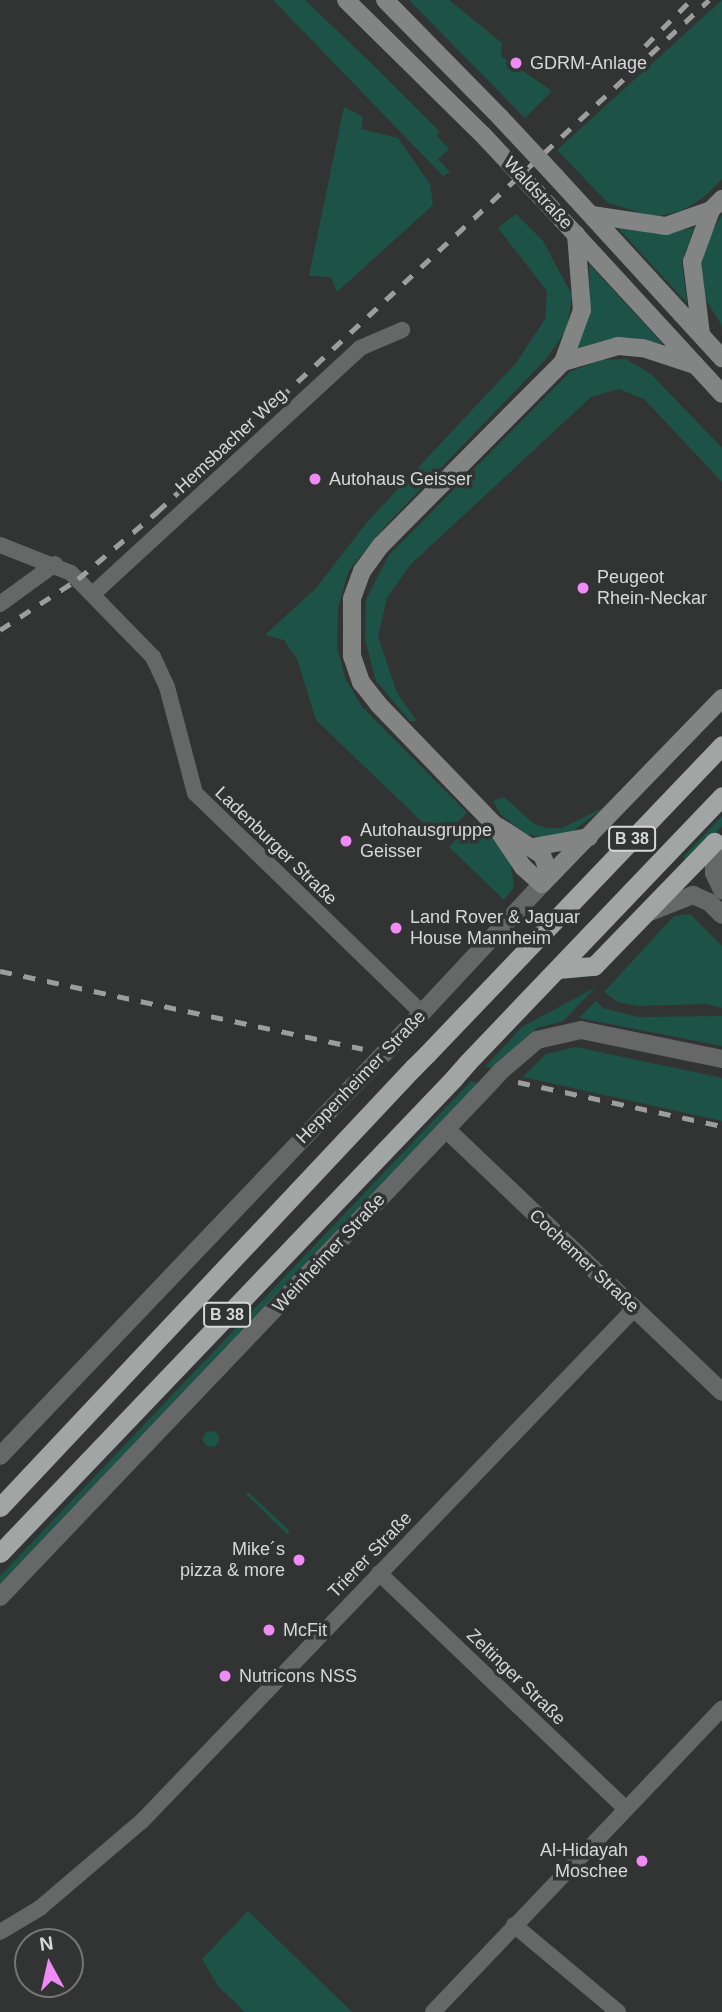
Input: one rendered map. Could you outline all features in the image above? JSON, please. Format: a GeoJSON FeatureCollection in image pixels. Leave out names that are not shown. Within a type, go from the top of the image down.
{"type":"FeatureCollection","features":[{"type":"Feature","properties":{"kind":"highway","name":"B 38"},"geometry":{"type":"LineString","coordinates":[[0,1507],[722,745]]}},
{"type":"Feature","properties":{"kind":"highway","name":"B 38"},"geometry":{"type":"LineString","coordinates":[[0,1553],[467,1063],[567,965],[722,796]]}},
{"type":"Feature","properties":{"kind":"highway"},"geometry":{"type":"LineString","coordinates":[[567,965],[594,966],[718,839]]}},
{"type":"Feature","properties":{"kind":"main road","name":"Waldstraße"},"geometry":{"type":"LineString","coordinates":[[346,0],[483,135],[722,394]]}},
{"type":"Feature","properties":{"kind":"main road","name":"Waldstraße"},"geometry":{"type":"LineString","coordinates":[[385,0],[500,117],[722,358]]}},
{"type":"Feature","properties":{"kind":"main road"},"geometry":{"type":"LineString","coordinates":[[592,215],[666,226],[716,205]]}},
{"type":"Feature","properties":{"kind":"main road"},"geometry":{"type":"LineString","coordinates":[[701,334],[692,262],[716,205]]}},
{"type":"Feature","properties":{"kind":"main road"},"geometry":{"type":"LineString","coordinates":[[546,880],[523,867],[484,813],[361,682],[352,656],[352,599],[362,571],[381,545],[563,362],[582,310],[576,234]]}},
{"type":"Feature","properties":{"kind":"main road"},"geometry":{"type":"LineString","coordinates":[[563,362],[618,346],[643,348],[695,365]]}},
{"type":"Feature","properties":{"kind":"main road","name":"Heppenheimer Straße"},"geometry":{"type":"LineString","coordinates":[[546,880],[722,698]]}},
{"type":"Feature","properties":{"kind":"main road"},"geometry":{"type":"LineString","coordinates":[[484,813],[533,847],[546,880]]}},
{"type":"Feature","properties":{"kind":"main road"},"geometry":{"type":"LineString","coordinates":[[533,847],[589,836]]}},
{"type":"Feature","properties":{"kind":"street","name":"Hemsbacher Weg"},"geometry":{"type":"LineString","coordinates":[[94,593],[360,348],[402,330]]}},
{"type":"Feature","properties":{"kind":"street","name":"Ladenburger Straße"},"geometry":{"type":"LineString","coordinates":[[0,545],[55,564],[94,593],[161,668],[195,793],[422,1013]]}},
{"type":"Feature","properties":{"kind":"street"},"geometry":{"type":"LineString","coordinates":[[0,604],[55,564]]}},
{"type":"Feature","properties":{"kind":"street"},"geometry":{"type":"LineString","coordinates":[[718,839],[714,873],[722,890]]}},
{"type":"Feature","properties":{"kind":"street","name":"Heppenheimer Straße"},"geometry":{"type":"LineString","coordinates":[[0,1456],[546,880]]}},
{"type":"Feature","properties":{"kind":"street"},"geometry":{"type":"LineString","coordinates":[[642,915],[693,895],[709,902],[722,915]]}},
{"type":"Feature","properties":{"kind":"street","name":"Weinheimer Straße"},"geometry":{"type":"LineString","coordinates":[[0,1597],[502,1070],[537,1040],[581,1030],[718,1057]]}},
{"type":"Feature","properties":{"kind":"street","name":"Cochemer Straße"},"geometry":{"type":"LineString","coordinates":[[446,1129],[722,1392]]}},
{"type":"Feature","properties":{"kind":"street","name":"Trierer Straße"},"geometry":{"type":"LineString","coordinates":[[0,1932],[40,1908],[114,1847],[635,1308]]}},
{"type":"Feature","properties":{"kind":"street","name":"Zeltinger Straße"},"geometry":{"type":"LineString","coordinates":[[379,1573],[625,1808]]}},
{"type":"Feature","properties":{"kind":"street"},"geometry":{"type":"LineString","coordinates":[[433,2012],[722,1708]]}},
{"type":"Feature","properties":{"kind":"street"},"geometry":{"type":"LineString","coordinates":[[514,1926],[618,2012]]}},
{"type":"Feature","properties":{"kind":"green space"},"geometry":{"type":"Polygon","coordinates":[[[273,0],[305,0],[372,64],[440,132],[436,135],[449,149],[438,159],[450,172],[443,176],[273,0]]]}},
{"type":"Feature","properties":{"kind":"green space"},"geometry":{"type":"Polygon","coordinates":[[[409,0],[449,0],[502,43],[501,56],[552,91],[525,118],[409,0]]]}},
{"type":"Feature","properties":{"kind":"green space"},"geometry":{"type":"Polygon","coordinates":[[[722,0],[722,179],[703,198],[681,211],[655,217],[608,203],[557,150],[722,0]]]}},
{"type":"Feature","properties":{"kind":"green space"},"geometry":{"type":"Polygon","coordinates":[[[344,107],[363,117],[361,129],[398,138],[430,184],[433,205],[337,292],[331,277],[309,276],[344,107]]]}},
{"type":"Feature","properties":{"kind":"green space"},"geometry":{"type":"Polygon","coordinates":[[[516,214],[543,241],[572,295],[567,329],[546,359],[388,523],[349,570],[338,607],[337,647],[345,678],[362,707],[467,813],[440,839],[316,720],[297,659],[284,640],[265,635],[316,588],[368,521],[516,363],[545,319],[547,291],[498,228],[516,214]]]}},
{"type":"Feature","properties":{"kind":"green space"},"geometry":{"type":"Polygon","coordinates":[[[722,215],[722,326],[702,293],[700,267],[705,244],[722,215]]]}},
{"type":"Feature","properties":{"kind":"green space"},"geometry":{"type":"Polygon","coordinates":[[[615,225],[654,234],[694,228],[682,262],[687,303],[615,225]]]}},
{"type":"Feature","properties":{"kind":"green space"},"geometry":{"type":"Polygon","coordinates":[[[589,264],[663,344],[615,338],[575,349],[590,310],[589,264]]]}},
{"type":"Feature","properties":{"kind":"green space"},"geometry":{"type":"Polygon","coordinates":[[[626,359],[651,374],[722,448],[722,482],[644,399],[619,389],[591,397],[411,564],[387,598],[378,636],[397,693],[417,721],[410,721],[376,681],[365,639],[366,599],[389,555],[571,371],[602,360],[626,359]]]}},
{"type":"Feature","properties":{"kind":"green space"},"geometry":{"type":"Polygon","coordinates":[[[504,797],[534,824],[547,828],[562,828],[605,807],[572,832],[544,838],[526,834],[500,814],[493,801],[504,797]]]}},
{"type":"Feature","properties":{"kind":"green space"},"geometry":{"type":"Polygon","coordinates":[[[722,816],[722,826],[688,861],[683,857],[722,816]]]}},
{"type":"Feature","properties":{"kind":"green space"},"geometry":{"type":"Polygon","coordinates":[[[474,821],[499,842],[511,865],[514,887],[504,900],[449,847],[474,821]]]}},
{"type":"Feature","properties":{"kind":"green space"},"geometry":{"type":"Polygon","coordinates":[[[690,914],[722,946],[722,1008],[706,1004],[638,1006],[618,1002],[604,992],[674,916],[690,914]]]}},
{"type":"Feature","properties":{"kind":"green space"},"geometry":{"type":"Polygon","coordinates":[[[596,987],[563,1021],[537,1028],[492,1068],[485,1067],[522,1027],[596,987]]]}},
{"type":"Feature","properties":{"kind":"green space"},"geometry":{"type":"Polygon","coordinates":[[[596,1001],[603,1008],[638,1017],[722,1016],[722,1046],[579,1018],[596,1001]]]}},
{"type":"Feature","properties":{"kind":"green space"},"geometry":{"type":"Polygon","coordinates":[[[576,1047],[722,1078],[722,1121],[523,1077],[546,1054],[576,1047]]]}},
{"type":"Feature","properties":{"kind":"green space"},"geometry":{"type":"Polygon","coordinates":[[[471,1081],[478,1083],[0,1584],[0,1576],[471,1081]]]}},
{"type":"Feature","properties":{"kind":"green space"},"geometry":{"type":"Polygon","coordinates":[[[211,1431],[217,1433],[217,1445],[211,1447],[205,1445],[203,1439],[205,1433],[211,1431]]]}},
{"type":"Feature","properties":{"kind":"green space"},"geometry":{"type":"Polygon","coordinates":[[[248,1492],[290,1531],[287,1534],[246,1494],[248,1492]]]}},
{"type":"Feature","properties":{"kind":"green space"},"geometry":{"type":"Polygon","coordinates":[[[248,1911],[352,2012],[245,2012],[218,1986],[202,1959],[248,1911]]]}},
{"type":"Feature","properties":{"kind":"railway"},"geometry":{"type":"LineString","coordinates":[[645,46],[691,0]]}},
{"type":"Feature","properties":{"kind":"railway"},"geometry":{"type":"LineString","coordinates":[[0,630],[78,579],[157,512],[709,0]]}},
{"type":"Feature","properties":{"kind":"railway"},"geometry":{"type":"LineString","coordinates":[[0,971],[363,1049]]}},
{"type":"Feature","properties":{"kind":"railway"},"geometry":{"type":"LineString","coordinates":[[518,1082],[722,1126]]}},
{"type":"Feature","properties":{"kind":"place","name":"GDRM-Anlage"},"geometry":{"type":"Point","coordinates":[516,63]}},
{"type":"Feature","properties":{"kind":"place","name":"Autohaus Geisser"},"geometry":{"type":"Point","coordinates":[315,479]}},
{"type":"Feature","properties":{"kind":"place","name":"Peugeot Rhein-Neckar"},"geometry":{"type":"Point","coordinates":[583,588]}},
{"type":"Feature","properties":{"kind":"place","name":"Autohausgruppe Geisser"},"geometry":{"type":"Point","coordinates":[346,841]}},
{"type":"Feature","properties":{"kind":"place","name":"Land Rover & Jaguar House Mannheim"},"geometry":{"type":"Point","coordinates":[396,928]}},
{"type":"Feature","properties":{"kind":"place","name":"Mike´s pizza & more"},"geometry":{"type":"Point","coordinates":[299,1560]}},
{"type":"Feature","properties":{"kind":"place","name":"McFit"},"geometry":{"type":"Point","coordinates":[269,1630]}},
{"type":"Feature","properties":{"kind":"place","name":"Nutricons NSS"},"geometry":{"type":"Point","coordinates":[225,1676]}},
{"type":"Feature","properties":{"kind":"place","name":"Al-Hidayah Moschee"},"geometry":{"type":"Point","coordinates":[642,1861]}}]}
